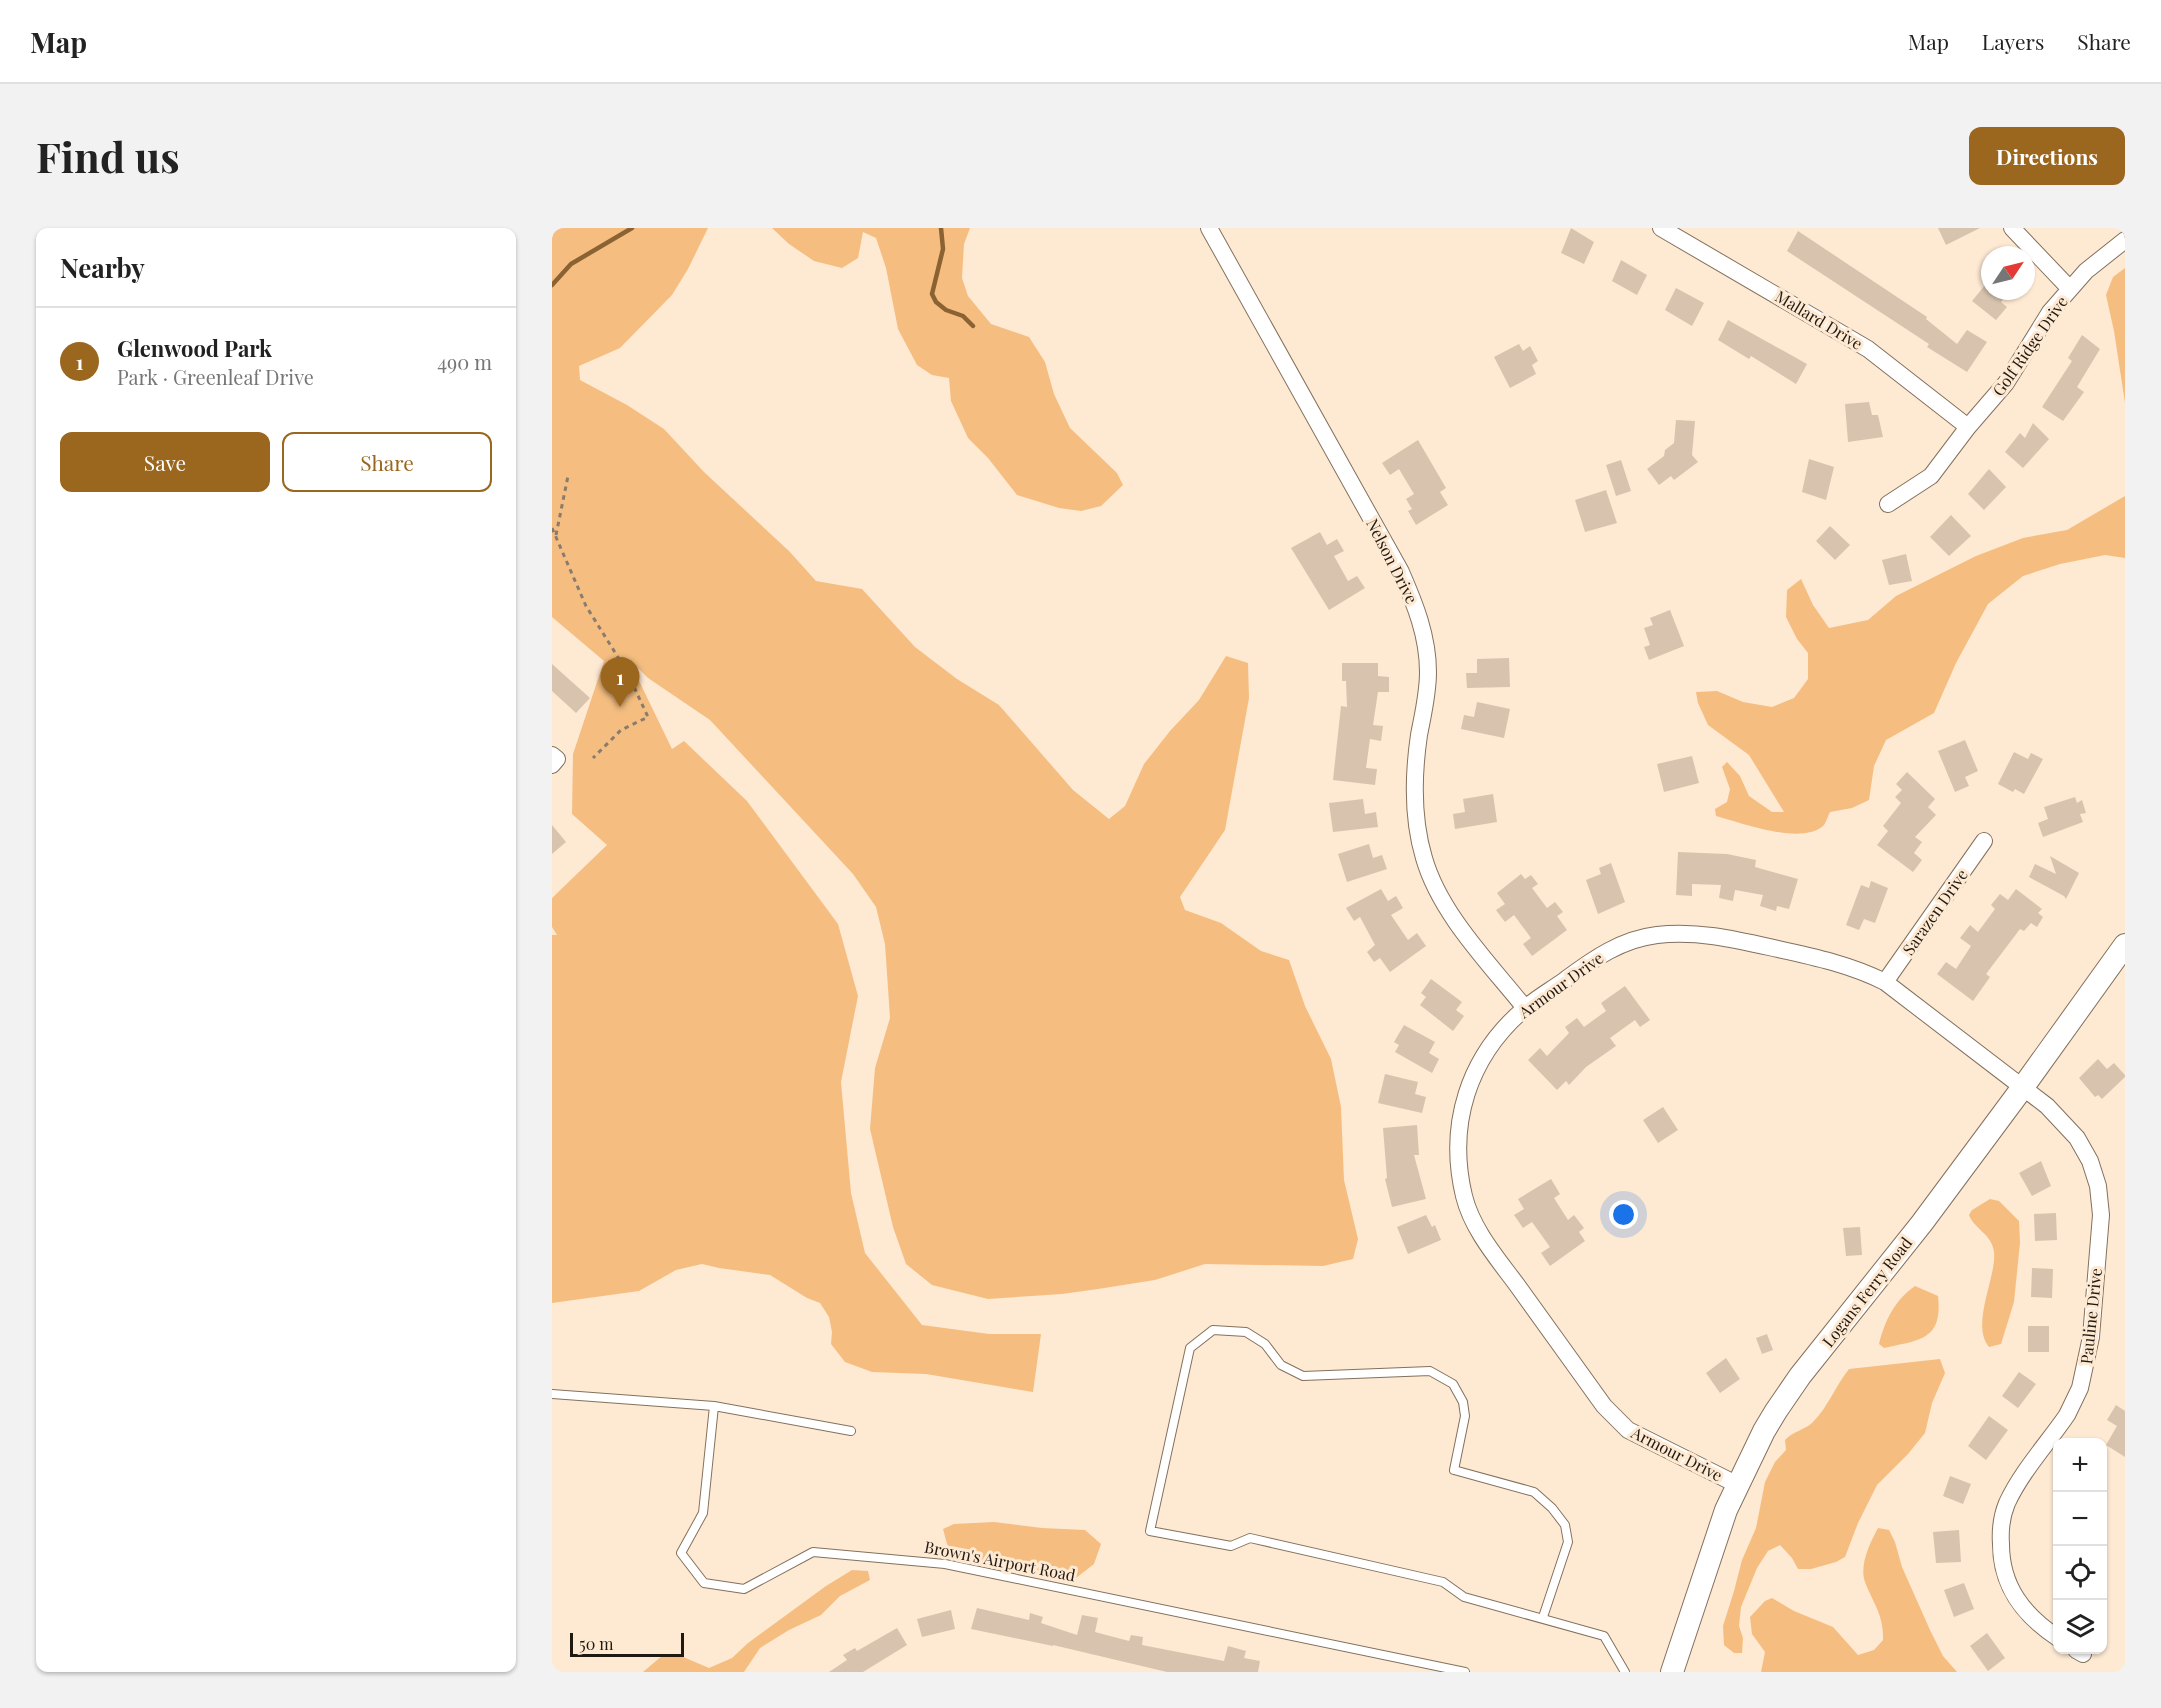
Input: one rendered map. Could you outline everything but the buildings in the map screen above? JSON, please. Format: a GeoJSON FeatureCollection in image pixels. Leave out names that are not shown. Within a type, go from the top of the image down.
{"type":"FeatureCollection","features":[{"type":"Feature","properties":{"kind":"street","name":"Nelson Drive"},"geometry":{"type":"LineString","coordinates":[[1209,228],[1401,572],[1417,609],[1427,649],[1428,672],[1415,776],[1416,822],[1422,851],[1430,877],[1449,912],[1525,1008]]}},
{"type":"Feature","properties":{"kind":"street","name":"Mallard Drive"},"geometry":{"type":"LineString","coordinates":[[1661,228],[1679,232],[1868,349],[1968,427]]}},
{"type":"Feature","properties":{"kind":"street"},"geometry":{"type":"LineString","coordinates":[[2013,228],[2070,289]]}},
{"type":"Feature","properties":{"kind":"street","name":"Golf Ridge Drive"},"geometry":{"type":"LineString","coordinates":[[1888,504],[1931,476],[1968,427],[2006,383],[2050,312],[2086,271],[2125,240]]}},
{"type":"Feature","properties":{"kind":"street","name":"Sarazen Drive"},"geometry":{"type":"LineString","coordinates":[[1885,982],[1984,842]]}},
{"type":"Feature","properties":{"kind":"street","name":"Armour Drive"},"geometry":{"type":"LineString","coordinates":[[1738,1485],[1644,1439],[1628,1430],[1614,1418],[1483,1238],[1468,1210],[1461,1184],[1457,1135],[1467,1088],[1488,1048],[1525,1008],[1609,950],[1647,936],[1711,935],[1830,961],[1858,969],[1885,982],[2023,1087]]}},
{"type":"Feature","properties":{"kind":"street","name":"Logans Ferry Road"},"geometry":{"type":"LineString","coordinates":[[1672,1672],[1726,1510],[1764,1431],[1787,1394],[1922,1222],[2125,945]]}},
{"type":"Feature","properties":{"kind":"street","name":"Pauline Drive"},"geometry":{"type":"LineString","coordinates":[[2023,1087],[2059,1117],[2078,1138],[2095,1174],[2101,1215],[2091,1337],[2085,1370],[2075,1400],[2067,1415],[2008,1502],[2001,1529],[2002,1561],[2012,1593],[2038,1624],[2053,1634]]}},
{"type":"Feature","properties":{"kind":"lane"},"geometry":{"type":"LineString","coordinates":[[1543,1617],[1568,1542],[1565,1526],[1552,1508],[1534,1492],[1454,1470],[1465,1416],[1463,1402],[1453,1384],[1430,1371],[1303,1376],[1281,1365],[1265,1344],[1246,1332],[1213,1330],[1190,1348],[1150,1531],[1231,1546],[1250,1538],[1443,1582],[1464,1596],[1604,1636],[1625,1672]]}},
{"type":"Feature","properties":{"kind":"lane"},"geometry":{"type":"LineString","coordinates":[[552,1394],[714,1406],[851,1431]]}},
{"type":"Feature","properties":{"kind":"lane","name":"Brown's Airport Road"},"geometry":{"type":"LineString","coordinates":[[714,1406],[703,1513],[681,1553],[704,1583],[744,1589],[813,1552],[945,1564],[1465,1672]]}},
{"type":"Feature","properties":{"kind":"path"},"geometry":{"type":"LineString","coordinates":[[556,537],[568,476]]}},
{"type":"Feature","properties":{"kind":"path"},"geometry":{"type":"LineString","coordinates":[[552,528],[586,606],[626,670],[648,717],[621,730],[593,758]]}},
{"type":"Feature","properties":{"kind":"shaded area"},"geometry":{"type":"Polygon","coordinates":[[[552,228],[708,228],[672,295],[620,348],[579,366],[580,380],[627,405],[664,429],[704,472],[789,551],[816,581],[862,589],[915,647],[957,679],[999,705],[1073,790],[1109,819],[1125,806],[1144,764],[1199,700],[1226,656],[1248,663],[1249,698],[1225,830],[1180,897],[1185,910],[1221,923],[1261,951],[1289,960],[1305,1006],[1331,1059],[1341,1107],[1344,1180],[1358,1239],[1353,1259],[1323,1266],[1205,1264],[1155,1280],[1062,1294],[988,1299],[932,1285],[906,1264],[893,1227],[870,1129],[875,1068],[890,1018],[885,944],[876,907],[853,874],[710,720],[648,678],[628,658],[672,749],[684,741],[747,801],[838,924],[858,996],[841,1082],[851,1193],[865,1253],[922,1325],[989,1334],[1041,1334],[1033,1392],[926,1374],[872,1372],[845,1362],[831,1344],[832,1332],[829,1317],[820,1303],[807,1298],[770,1275],[702,1264],[676,1270],[639,1291],[552,1303],[552,935],[557,935],[552,927],[552,898],[607,845],[572,814],[573,754],[604,661],[552,617],[552,228]]]}},
{"type":"Feature","properties":{"kind":"shaded area"},"geometry":{"type":"Polygon","coordinates":[[[772,228],[970,228],[964,244],[962,278],[968,296],[991,324],[1029,337],[1045,362],[1054,394],[1070,428],[1117,473],[1123,485],[1101,506],[1081,511],[1059,508],[1017,495],[988,458],[968,438],[951,401],[949,378],[932,375],[917,365],[898,329],[886,268],[876,238],[863,232],[858,258],[842,268],[814,261],[789,244],[772,228]]]}},
{"type":"Feature","properties":{"kind":"shaded area"},"geometry":{"type":"Polygon","coordinates":[[[2125,268],[2125,403],[2106,295],[2113,277],[2125,268]]]}},
{"type":"Feature","properties":{"kind":"shaded area"},"geometry":{"type":"Polygon","coordinates":[[[2125,496],[2125,558],[2105,555],[2060,564],[2023,576],[1988,604],[1956,663],[1934,713],[1886,740],[1874,766],[1869,800],[1852,808],[1830,812],[1824,825],[1814,831],[1802,833],[1772,831],[1716,816],[1715,809],[1727,802],[1730,789],[1722,767],[1727,762],[1740,776],[1749,796],[1772,812],[1784,812],[1749,755],[1708,725],[1698,703],[1696,692],[1717,691],[1743,702],[1772,707],[1794,698],[1808,679],[1808,653],[1797,639],[1786,617],[1787,590],[1801,579],[1813,605],[1829,628],[1868,620],[1896,596],[1976,556],[2023,538],[2067,530],[2125,496]]]}},
{"type":"Feature","properties":{"kind":"shaded area"},"geometry":{"type":"Polygon","coordinates":[[[1990,1199],[1999,1201],[2019,1221],[2020,1243],[2014,1302],[2001,1344],[1989,1347],[1984,1338],[1982,1326],[1994,1252],[1987,1236],[1975,1225],[1969,1215],[1972,1210],[1990,1199]]]}},
{"type":"Feature","properties":{"kind":"shaded area"},"geometry":{"type":"Polygon","coordinates":[[[1915,1286],[1938,1296],[1939,1311],[1933,1330],[1918,1340],[1884,1348],[1879,1344],[1888,1319],[1896,1304],[1915,1286]]]}},
{"type":"Feature","properties":{"kind":"shaded area"},"geometry":{"type":"Polygon","coordinates":[[[1940,1359],[1945,1373],[1932,1403],[1925,1433],[1877,1485],[1858,1523],[1845,1557],[1811,1569],[1798,1569],[1780,1545],[1768,1551],[1757,1568],[1741,1607],[1739,1626],[1743,1638],[1742,1653],[1734,1653],[1724,1645],[1723,1626],[1742,1560],[1756,1528],[1765,1482],[1775,1462],[1786,1450],[1785,1440],[1813,1422],[1849,1369],[1940,1359]]]}},
{"type":"Feature","properties":{"kind":"shaded area"},"geometry":{"type":"Polygon","coordinates":[[[994,1522],[1085,1530],[1101,1544],[1094,1564],[1076,1578],[1005,1570],[955,1557],[947,1544],[943,1529],[954,1524],[994,1522]]]}},
{"type":"Feature","properties":{"kind":"shaded area"},"geometry":{"type":"Polygon","coordinates":[[[1878,1528],[1889,1530],[1902,1567],[1930,1630],[1943,1656],[1957,1672],[1761,1672],[1765,1652],[1752,1634],[1750,1617],[1765,1601],[1772,1598],[1794,1611],[1833,1627],[1858,1655],[1874,1650],[1883,1640],[1880,1616],[1865,1582],[1863,1568],[1866,1554],[1878,1528]]]}},
{"type":"Feature","properties":{"kind":"shaded area"},"geometry":{"type":"Polygon","coordinates":[[[852,1570],[868,1571],[870,1580],[840,1596],[821,1615],[789,1630],[760,1648],[744,1672],[643,1672],[663,1655],[681,1656],[709,1668],[732,1658],[748,1643],[826,1586],[852,1570]]]}},
{"type":"Feature","properties":{"kind":"waterway"},"geometry":{"type":"LineString","coordinates":[[552,285],[571,264],[632,228]]}},
{"type":"Feature","properties":{"kind":"waterway"},"geometry":{"type":"LineString","coordinates":[[941,228],[943,249],[932,294],[936,302],[946,310],[963,316],[973,326]]}},
{"type":"Feature","properties":{"kind":"place","name":"Glenwood Park"},"geometry":{"type":"Point","coordinates":[620,707]}}]}
